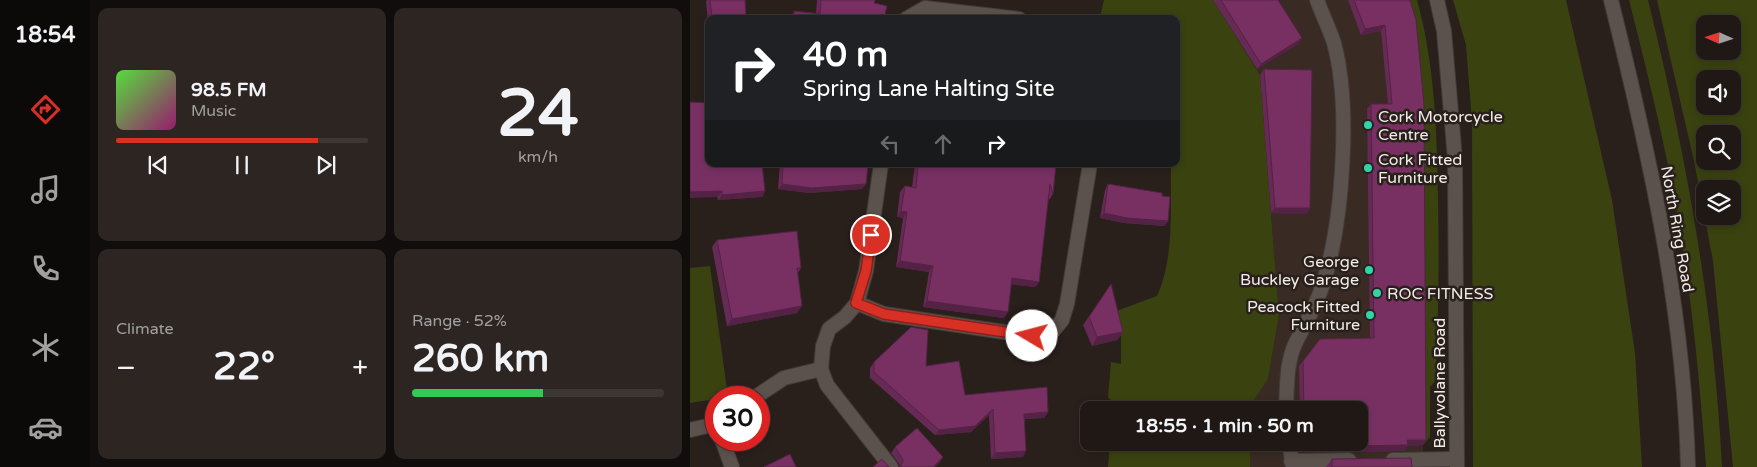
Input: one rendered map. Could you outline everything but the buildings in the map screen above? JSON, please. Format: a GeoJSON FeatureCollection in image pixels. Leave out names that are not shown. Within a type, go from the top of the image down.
{"type":"FeatureCollection","features":[{"type":"Feature","properties":{"kind":"street"},"geometry":{"type":"LineString","coordinates":[[1286,401],[1287,378],[1295,344],[1316,307],[1330,261],[1339,196],[1344,101],[1334,43],[1317,0]]}},
{"type":"Feature","properties":{"kind":"street","name":"Ballyvolane Road"},"geometry":{"type":"LineString","coordinates":[[1437,0],[1444,31],[1455,159],[1457,463]]}},
{"type":"Feature","properties":{"kind":"street","name":"North Ring Road"},"geometry":{"type":"LineString","coordinates":[[1611,0],[1654,183],[1667,258],[1680,359],[1688,467]]}},
{"type":"Feature","properties":{"kind":"street"},"geometry":{"type":"LineString","coordinates":[[913,15],[924,8],[985,15]]}},
{"type":"Feature","properties":{"kind":"street"},"geometry":{"type":"LineString","coordinates":[[881,167],[866,271],[856,303],[846,317],[829,329],[823,346],[821,369],[827,385],[891,467]]}},
{"type":"Feature","properties":{"kind":"street"},"geometry":{"type":"LineString","coordinates":[[856,303],[884,314],[1032,336],[1049,336],[1062,320],[1068,304],[1090,167]]}},
{"type":"Feature","properties":{"kind":"street"},"geometry":{"type":"LineString","coordinates":[[770,387],[784,378],[821,369]]}},
{"type":"Feature","properties":{"kind":"street"},"geometry":{"type":"LineString","coordinates":[[690,430],[705,427]]}},
{"type":"Feature","properties":{"kind":"street"},"geometry":{"type":"LineString","coordinates":[[726,451],[732,467]]}},
{"type":"Feature","properties":{"kind":"street"},"geometry":{"type":"LineString","coordinates":[[1290,451],[1292,464],[1362,460]]}},
{"type":"Feature","properties":{"kind":"street"},"geometry":{"type":"LineString","coordinates":[[1381,460],[1457,463]]}},
{"type":"Feature","properties":{"kind":"shaded area"},"geometry":{"type":"Polygon","coordinates":[[[1213,0],[1404,0],[1420,110],[1423,459],[1429,459],[1429,467],[1250,467],[1250,451],[1368,451],[1368,401],[1253,401],[1268,379],[1279,315],[1260,75],[1213,0]]]}},
{"type":"Feature","properties":{"kind":"green space"},"geometry":{"type":"Polygon","coordinates":[[[1104,0],[1213,0],[1260,75],[1279,315],[1268,379],[1253,401],[1112,401],[1108,397],[1111,362],[1121,364],[1121,336],[1116,335],[1111,313],[1157,296],[1167,265],[1170,231],[1171,167],[1180,167],[1180,15],[1100,15],[1104,0]]]}},
{"type":"Feature","properties":{"kind":"green space"},"geometry":{"type":"Polygon","coordinates":[[[1404,0],[1417,0],[1423,24],[1434,99],[1437,149],[1439,267],[1435,381],[1430,387],[1430,437],[1423,445],[1420,110],[1404,0]]]}},
{"type":"Feature","properties":{"kind":"green space"},"geometry":{"type":"Polygon","coordinates":[[[1453,0],[1566,0],[1612,200],[1635,353],[1642,467],[1473,467],[1472,121],[1466,45],[1453,0]]]}},
{"type":"Feature","properties":{"kind":"green space"},"geometry":{"type":"Polygon","coordinates":[[[1629,0],[1648,0],[1686,173],[1705,290],[1718,408],[1722,467],[1706,467],[1695,340],[1680,230],[1661,131],[1629,0]]]}},
{"type":"Feature","properties":{"kind":"green space"},"geometry":{"type":"Polygon","coordinates":[[[1657,0],[1757,0],[1757,467],[1733,467],[1713,261],[1706,225],[1741,225],[1741,180],[1698,180],[1657,0]]]}},
{"type":"Feature","properties":{"kind":"green space"},"geometry":{"type":"Polygon","coordinates":[[[710,266],[726,386],[705,386],[705,401],[690,403],[690,268],[710,266]]]}},
{"type":"Feature","properties":{"kind":"green space"},"geometry":{"type":"Polygon","coordinates":[[[1109,451],[1250,451],[1250,467],[1108,467],[1109,451]]]}},
{"type":"Feature","properties":{"kind":"place","name":"Cork Motorcycle Centre"},"geometry":{"type":"Point","coordinates":[1368,125]}},
{"type":"Feature","properties":{"kind":"place","name":"Cork Fitted Furniture"},"geometry":{"type":"Point","coordinates":[1368,168]}},
{"type":"Feature","properties":{"kind":"place","name":"George Buckley Garage"},"geometry":{"type":"Point","coordinates":[1369,270]}},
{"type":"Feature","properties":{"kind":"place","name":"ROC FITNESS"},"geometry":{"type":"Point","coordinates":[1377,293]}},
{"type":"Feature","properties":{"kind":"place","name":"Peacock Fitted Furniture"},"geometry":{"type":"Point","coordinates":[1370,315]}},
{"type":"Feature","properties":{"kind":"route"},"geometry":{"type":"LineString","coordinates":[[871,235],[866,271],[856,303],[884,314],[1032,336]]}}]}
